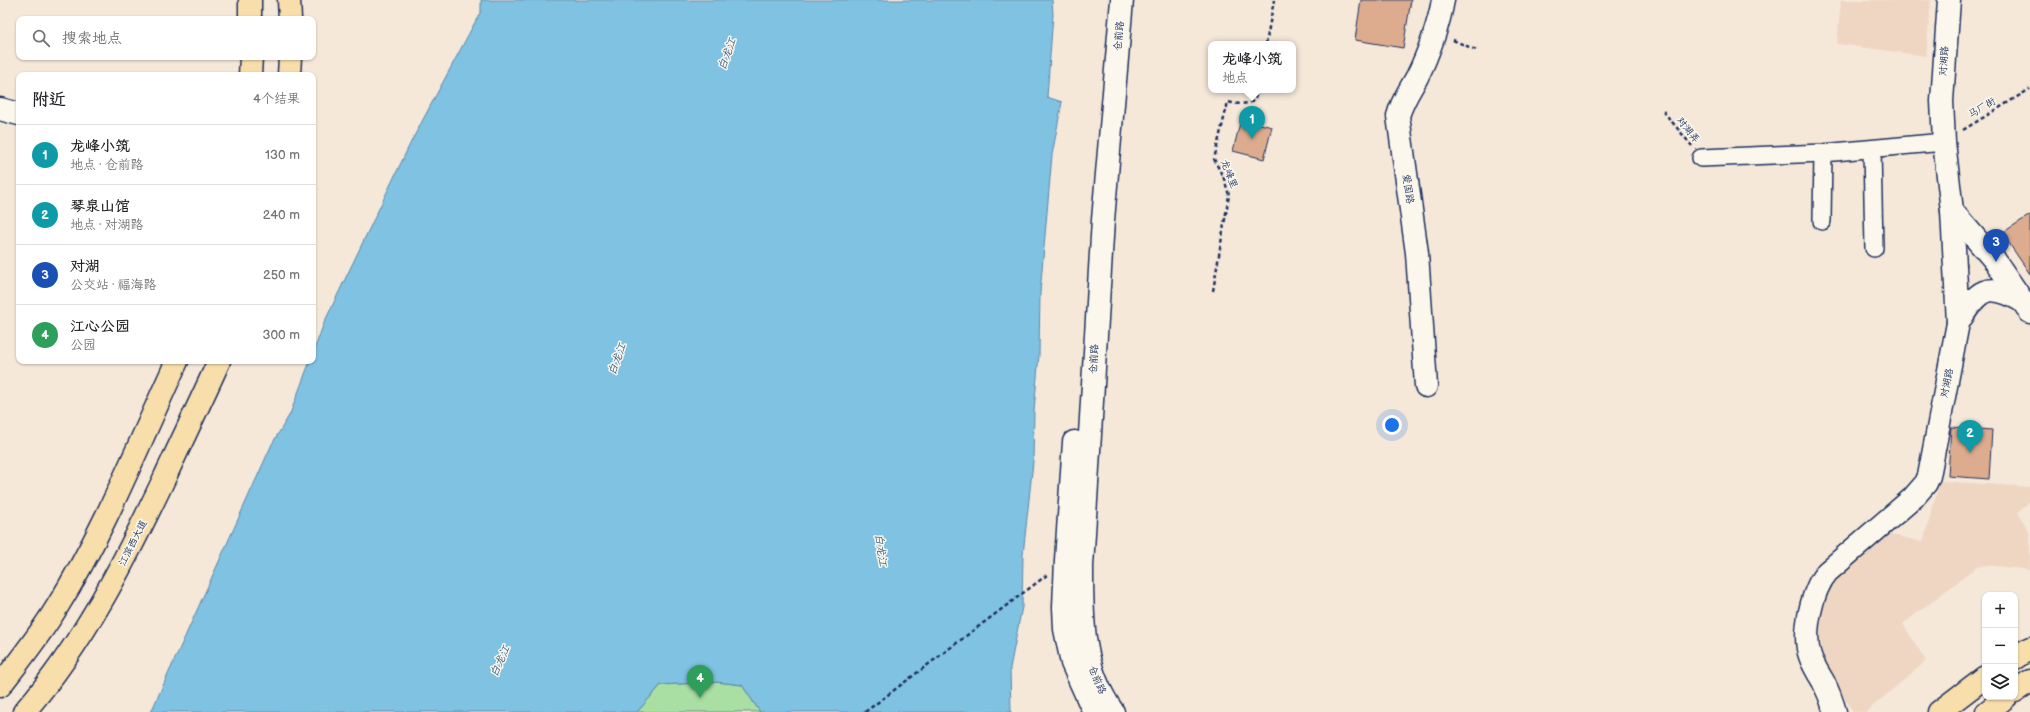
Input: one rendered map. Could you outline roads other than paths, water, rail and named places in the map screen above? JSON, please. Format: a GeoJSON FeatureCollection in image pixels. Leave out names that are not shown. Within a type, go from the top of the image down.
{"type":"FeatureCollection","features":[{"type":"Feature","properties":{"kind":"main road"},"geometry":{"type":"LineString","coordinates":[[250,0],[250,16]]}},
{"type":"Feature","properties":{"kind":"main road"},"geometry":{"type":"LineString","coordinates":[[289,0],[290,16]]}},
{"type":"Feature","properties":{"kind":"main road"},"geometry":{"type":"LineString","coordinates":[[250,72],[251,60]]}},
{"type":"Feature","properties":{"kind":"main road"},"geometry":{"type":"LineString","coordinates":[[289,72],[290,60]]}},
{"type":"Feature","properties":{"kind":"main road"},"geometry":{"type":"LineString","coordinates":[[0,686],[44,628],[73,580],[101,525],[176,364]]}},
{"type":"Feature","properties":{"kind":"main road","name":"江滨西大道"},"geometry":{"type":"LineString","coordinates":[[24,712],[68,656],[110,588],[218,364]]}},
{"type":"Feature","properties":{"kind":"main road"},"geometry":{"type":"LineString","coordinates":[[2018,656],[2030,648]]}},
{"type":"Feature","properties":{"kind":"main road"},"geometry":{"type":"LineString","coordinates":[[1939,712],[1982,680]]}},
{"type":"Feature","properties":{"kind":"main road"},"geometry":{"type":"LineString","coordinates":[[2018,689],[2030,681]]}},
{"type":"Feature","properties":{"kind":"main road"},"geometry":{"type":"LineString","coordinates":[[1987,712],[2002,700]]}},
{"type":"Feature","properties":{"kind":"street","name":"仓前路"},"geometry":{"type":"LineString","coordinates":[[1094,712],[1078,680],[1067,646],[1064,606],[1066,560],[1091,220],[1111,0]]}},
{"type":"Feature","properties":{"kind":"street","name":"仓前路"},"geometry":{"type":"LineString","coordinates":[[1113,712],[1090,669],[1082,607],[1082,566],[1103,220],[1122,0]]}},
{"type":"Feature","properties":{"kind":"street","name":"爱国路"},"geometry":{"type":"LineString","coordinates":[[1426,386],[1417,253],[1398,116],[1401,104],[1417,76],[1434,31],[1443,0]]}},
{"type":"Feature","properties":{"kind":"street","name":"对湖路"},"geometry":{"type":"LineString","coordinates":[[1835,712],[1826,687],[1812,660],[1808,646],[1809,621],[1814,593],[1817,585],[1827,572],[1904,506],[1926,483],[1958,323],[1952,211],[1944,142],[1942,87],[1949,0]]}},
{"type":"Feature","properties":{"kind":"street"},"geometry":{"type":"LineString","coordinates":[[0,109],[16,113]]}},
{"type":"Feature","properties":{"kind":"street"},"geometry":{"type":"LineString","coordinates":[[1701,158],[1872,150],[1944,142]]}},
{"type":"Feature","properties":{"kind":"street"},"geometry":{"type":"LineString","coordinates":[[1872,150],[1874,248]]}},
{"type":"Feature","properties":{"kind":"street"},"geometry":{"type":"LineString","coordinates":[[1822,221],[1823,153]]}},
{"type":"Feature","properties":{"kind":"street"},"geometry":{"type":"LineString","coordinates":[[1952,211],[1996,262],[2027,307]]}},
{"type":"Feature","properties":{"kind":"street"},"geometry":{"type":"LineString","coordinates":[[1958,323],[1973,299],[1986,290],[2002,292],[2027,307]]}},
{"type":"Feature","properties":{"kind":"water","name":"白龙江"},"geometry":{"type":"Polygon","coordinates":[[[481,0],[1052,0],[1053,15],[1047,97],[1062,102],[1052,155],[1040,293],[1039,355],[1034,411],[1033,462],[1023,555],[1022,607],[1010,668],[1011,712],[760,712],[742,685],[717,682],[661,685],[637,712],[151,712],[272,444],[290,414],[309,364],[316,364],[316,345],[324,323],[411,142],[481,11],[481,0]]]}},
{"type":"Feature","properties":{"kind":"place","name":"龙峰小筑"},"geometry":{"type":"Point","coordinates":[1252,139]}},
{"type":"Feature","properties":{"kind":"place","name":"对湖"},"geometry":{"type":"Point","coordinates":[1996,262]}},
{"type":"Feature","properties":{"kind":"place","name":"琴泉山馆"},"geometry":{"type":"Point","coordinates":[1970,453]}},
{"type":"Feature","properties":{"kind":"place","name":"江心公园"},"geometry":{"type":"Point","coordinates":[700,698]}}]}
